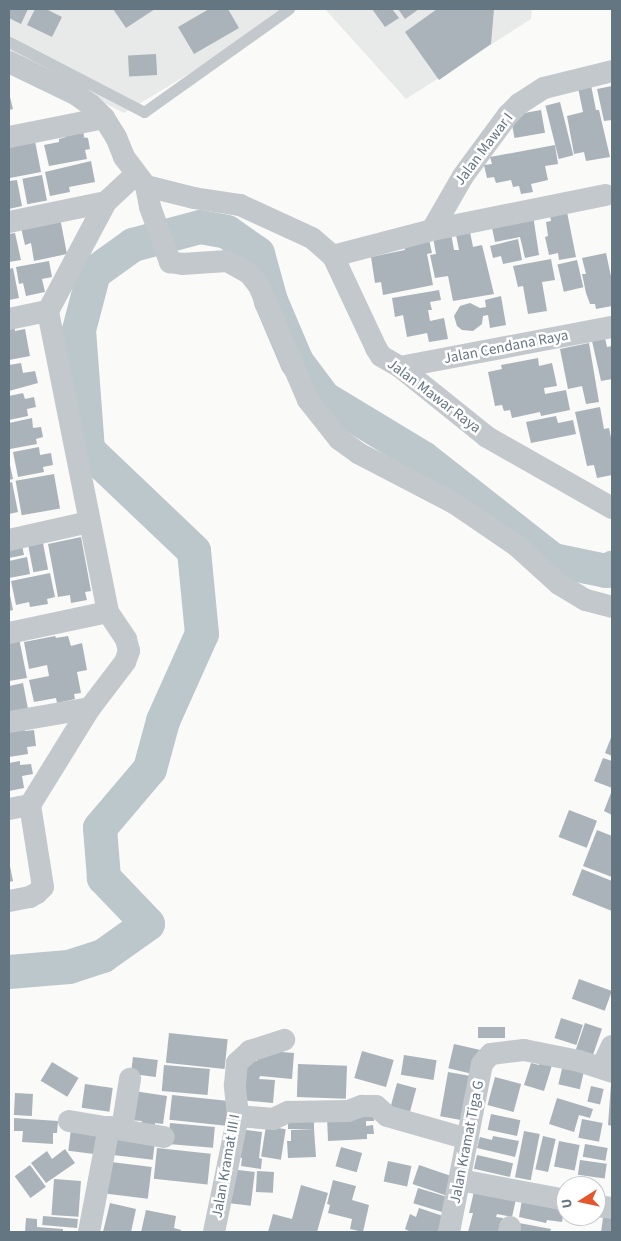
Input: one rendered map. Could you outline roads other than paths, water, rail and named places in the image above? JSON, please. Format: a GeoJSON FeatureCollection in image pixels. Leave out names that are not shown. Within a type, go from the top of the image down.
{"type":"FeatureCollection","features":[{"type":"Feature","properties":{"kind":"street"},"geometry":{"type":"LineString","coordinates":[[9,62],[77,95],[104,118],[116,137],[124,157],[144,189],[170,262],[182,264],[227,262],[249,273],[259,286],[308,400],[339,439],[358,453],[454,503],[517,546],[559,584],[586,600],[612,607]]}},
{"type":"Feature","properties":{"kind":"street","name":"Jalan Mawar I"},"geometry":{"type":"LineString","coordinates":[[432,230],[463,176],[508,115],[519,104],[544,88],[612,71]]}},
{"type":"Feature","properties":{"kind":"street"},"geometry":{"type":"LineString","coordinates":[[9,137],[104,118]]}},
{"type":"Feature","properties":{"kind":"street"},"geometry":{"type":"LineString","coordinates":[[9,222],[106,202],[144,189]]}},
{"type":"Feature","properties":{"kind":"street","name":"Jalan Mawar Raya"},"geometry":{"type":"LineString","coordinates":[[144,189],[240,205],[312,238],[333,256],[376,348],[388,361],[400,367],[487,437],[612,508]]}},
{"type":"Feature","properties":{"kind":"street"},"geometry":{"type":"LineString","coordinates":[[333,256],[432,230],[605,196]]}},
{"type":"Feature","properties":{"kind":"street"},"geometry":{"type":"LineString","coordinates":[[9,901],[30,897],[37,894],[43,887],[19,807],[125,662],[129,651],[126,639],[108,612],[48,311],[106,202]]}},
{"type":"Feature","properties":{"kind":"street"},"geometry":{"type":"LineString","coordinates":[[9,318],[48,311]]}},
{"type":"Feature","properties":{"kind":"street","name":"Jalan Cendana Raya"},"geometry":{"type":"LineString","coordinates":[[400,367],[612,327]]}},
{"type":"Feature","properties":{"kind":"street"},"geometry":{"type":"LineString","coordinates":[[9,540],[89,522]]}},
{"type":"Feature","properties":{"kind":"street"},"geometry":{"type":"LineString","coordinates":[[9,633],[108,612]]}},
{"type":"Feature","properties":{"kind":"street"},"geometry":{"type":"LineString","coordinates":[[9,722],[90,708]]}},
{"type":"Feature","properties":{"kind":"street","name":"Jalan Kramat III I"},"geometry":{"type":"LineString","coordinates":[[214,1232],[238,1116],[235,1084],[237,1063],[250,1051],[284,1040]]}},
{"type":"Feature","properties":{"kind":"street"},"geometry":{"type":"LineString","coordinates":[[607,1069],[612,1046]]}},
{"type":"Feature","properties":{"kind":"street","name":"Jalan Kramat Tiga G"},"geometry":{"type":"LineString","coordinates":[[449,1232],[482,1064],[491,1054],[524,1050],[607,1069]]}},
{"type":"Feature","properties":{"kind":"street"},"geometry":{"type":"LineString","coordinates":[[89,1232],[115,1128],[130,1079]]}},
{"type":"Feature","properties":{"kind":"street"},"geometry":{"type":"LineString","coordinates":[[238,1116],[273,1119],[288,1112],[348,1111],[362,1106],[376,1106],[387,1116],[468,1138]]}},
{"type":"Feature","properties":{"kind":"street"},"geometry":{"type":"LineString","coordinates":[[69,1121],[164,1136]]}},
{"type":"Feature","properties":{"kind":"street"},"geometry":{"type":"LineString","coordinates":[[460,1180],[556,1198]]}},
{"type":"Feature","properties":{"kind":"lane"},"geometry":{"type":"LineString","coordinates":[[9,42],[144,112],[289,9]]}},
{"type":"Feature","properties":{"kind":"waterway"},"geometry":{"type":"LineString","coordinates":[[9,972],[69,967],[103,956],[148,924],[104,878],[100,828],[150,769],[163,721],[202,634],[194,551],[88,450],[79,330],[94,273],[133,245],[200,227],[227,232],[258,254],[271,301],[297,362],[324,398],[423,458],[553,560],[606,571],[612,568]]}}]}
